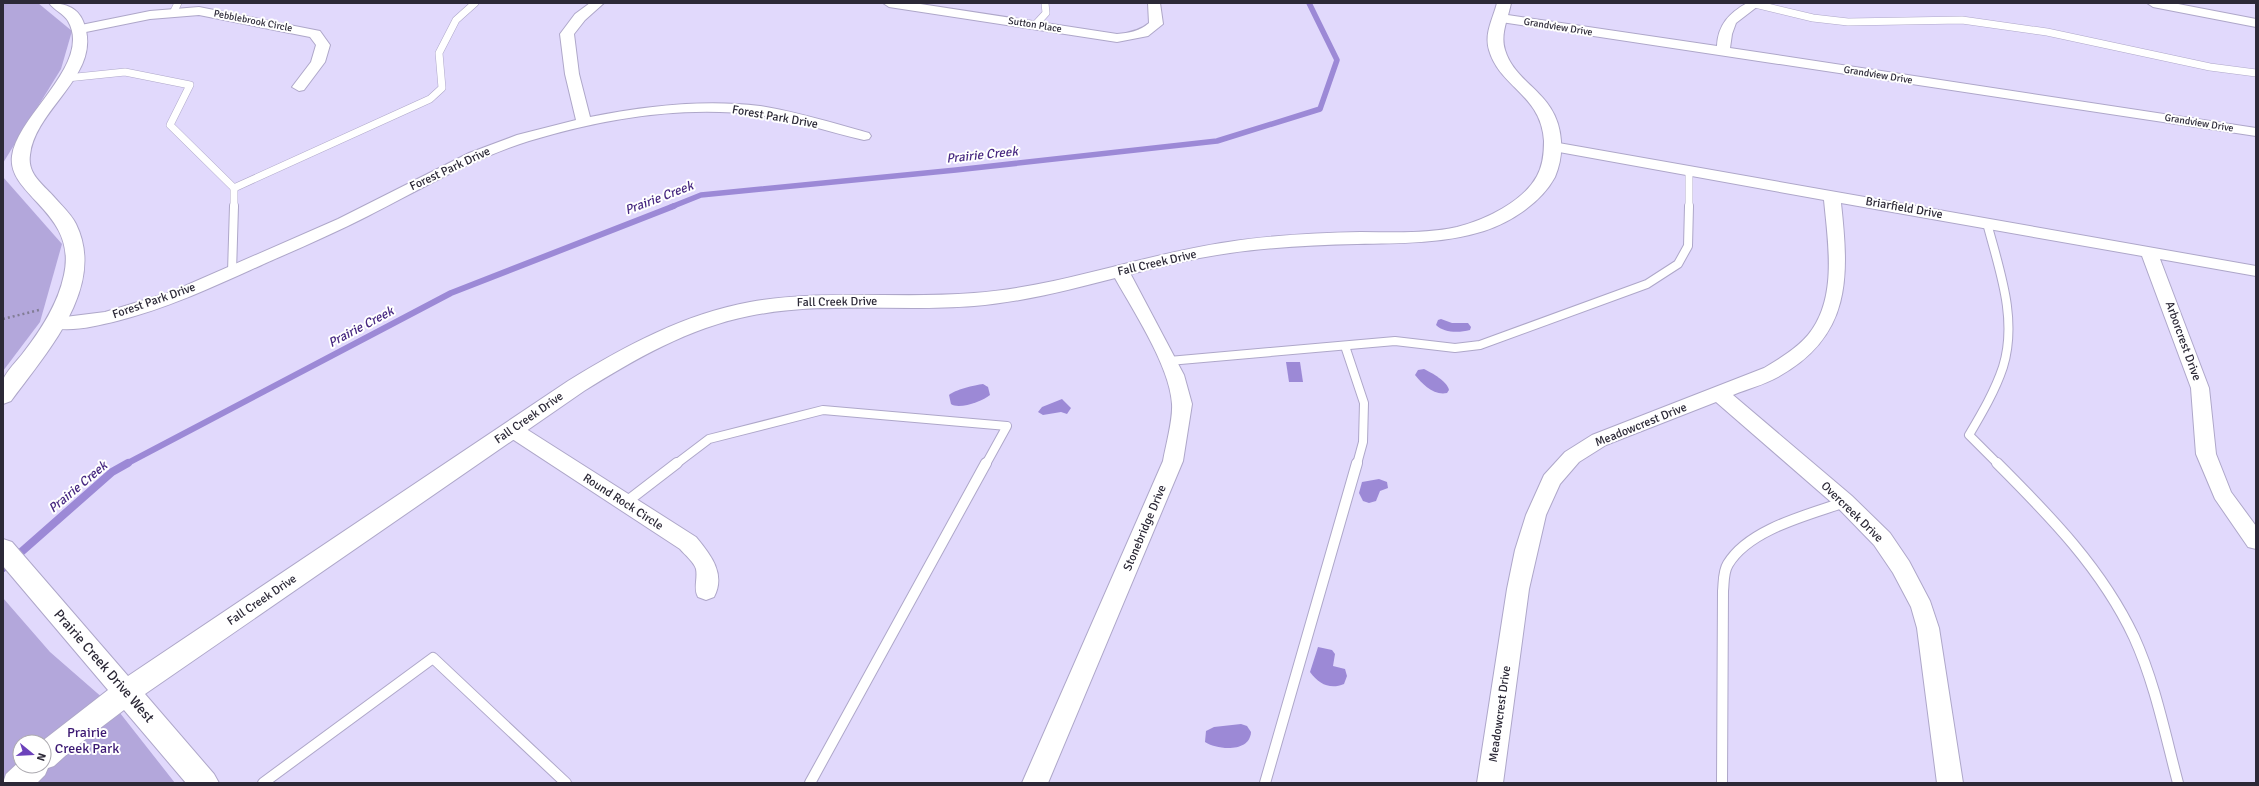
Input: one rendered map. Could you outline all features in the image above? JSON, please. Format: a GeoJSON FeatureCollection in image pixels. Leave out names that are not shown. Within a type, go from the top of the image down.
{"type":"FeatureCollection","features":[{"type":"Feature","properties":{"kind":"street"},"geometry":{"type":"LineString","coordinates":[[3,396],[63,311],[74,274],[76,255],[74,238],[66,221],[56,207],[30,184],[23,173],[20,160],[22,147],[29,131],[67,78],[82,45],[81,30],[75,18],[56,3]]}},
{"type":"Feature","properties":{"kind":"street"},"geometry":{"type":"LineString","coordinates":[[584,123],[572,74],[567,34],[580,17],[598,3]]}},
{"type":"Feature","properties":{"kind":"street","name":"Sutton Place"},"geometry":{"type":"LineString","coordinates":[[889,3],[1117,38],[1128,38],[1149,31],[1156,24],[1154,3]]}},
{"type":"Feature","properties":{"kind":"street"},"geometry":{"type":"LineString","coordinates":[[1723,52],[1724,35],[1731,20],[1756,3]]}},
{"type":"Feature","properties":{"kind":"street"},"geometry":{"type":"LineString","coordinates":[[2153,3],[2256,23]]}},
{"type":"Feature","properties":{"kind":"street","name":"Pebblebrook Circle"},"geometry":{"type":"LineString","coordinates":[[81,30],[176,7],[315,34],[324,45],[323,53],[317,65],[298,87]]}},
{"type":"Feature","properties":{"kind":"street","name":"Grandview Drive"},"geometry":{"type":"LineString","coordinates":[[1502,10],[1723,52],[2256,132]]}},
{"type":"Feature","properties":{"kind":"street","name":"Fall Creek Drive"},"geometry":{"type":"LineString","coordinates":[[52,749],[64,738],[126,692],[560,396],[622,357],[675,331],[712,318],[786,303],[932,301],[1000,297],[1190,255],[1261,244],[1334,238],[1419,239],[1459,232],[1495,221],[1511,212],[1533,194],[1546,178],[1553,160],[1552,136],[1545,111],[1505,65],[1498,52],[1495,38],[1502,10]]}},
{"type":"Feature","properties":{"kind":"street","name":"Forest Park Drive"},"geometry":{"type":"LineString","coordinates":[[55,323],[80,323],[125,313],[163,300],[232,272],[344,222],[402,192],[493,149],[540,132],[584,123],[648,113],[725,108],[745,109],[794,118],[864,136]]}},
{"type":"Feature","properties":{"kind":"street","name":"Briarfield Drive"},"geometry":{"type":"LineString","coordinates":[[1552,147],[1832,195],[2256,271]]}},
{"type":"Feature","properties":{"kind":"street","name":"Meadowcrest Drive"},"geometry":{"type":"LineString","coordinates":[[1490,783],[1518,589],[1526,550],[1536,515],[1551,480],[1572,457],[1599,440],[1771,373],[1796,356],[1818,335],[1834,299],[1838,262],[1832,195]]}},
{"type":"Feature","properties":{"kind":"street","name":"Arborcrest Drive"},"geometry":{"type":"LineString","coordinates":[[2148,251],[2183,338],[2200,388],[2206,454],[2222,494],[2239,520],[2256,541]]}},
{"type":"Feature","properties":{"kind":"street","name":"Stonebridge Drive"},"geometry":{"type":"LineString","coordinates":[[1036,783],[1134,556],[1173,461],[1182,404],[1175,375],[1169,361],[1120,271]]}},
{"type":"Feature","properties":{"kind":"street","name":"Overcreek Drive"},"geometry":{"type":"LineString","coordinates":[[1719,394],[1845,502],[1882,539],[1901,567],[1922,607],[1928,628],[1950,783]]}},
{"type":"Feature","properties":{"kind":"street","name":"Round Rock Circle"},"geometry":{"type":"LineString","coordinates":[[512,430],[688,544],[701,558],[709,575],[706,591]]}},
{"type":"Feature","properties":{"kind":"street","name":"Prairie Creek Drive West"},"geometry":{"type":"LineString","coordinates":[[3,549],[204,783]]}},
{"type":"Feature","properties":{"kind":"street"},"geometry":{"type":"LineString","coordinates":[[16,783],[26,774]]}},
{"type":"Feature","properties":{"kind":"lane"},"geometry":{"type":"LineString","coordinates":[[234,188],[430,99],[442,88],[439,53],[456,20],[475,3]]}},
{"type":"Feature","properties":{"kind":"lane"},"geometry":{"type":"LineString","coordinates":[[1034,25],[1046,13],[1045,3]]}},
{"type":"Feature","properties":{"kind":"lane"},"geometry":{"type":"LineString","coordinates":[[1756,3],[1813,18],[1848,22],[1962,20],[2047,32],[2210,66],[2256,73]]}},
{"type":"Feature","properties":{"kind":"lane"},"geometry":{"type":"LineString","coordinates":[[67,78],[125,72],[190,84],[170,125],[234,188],[232,272]]}},
{"type":"Feature","properties":{"kind":"lane"},"geometry":{"type":"LineString","coordinates":[[1169,361],[1395,341],[1455,348],[1480,345],[1647,284],[1678,264],[1688,246],[1690,170]]}},
{"type":"Feature","properties":{"kind":"lane"},"geometry":{"type":"LineString","coordinates":[[1987,223],[2005,296],[2008,327],[2006,355],[1993,393],[1969,435],[2058,526],[2097,574],[2125,619],[2144,662],[2178,783]]}},
{"type":"Feature","properties":{"kind":"lane"},"geometry":{"type":"LineString","coordinates":[[1265,783],[1363,442],[1364,403],[1345,346]]}},
{"type":"Feature","properties":{"kind":"lane"},"geometry":{"type":"LineString","coordinates":[[625,503],[709,438],[824,410],[1007,426],[810,783]]}},
{"type":"Feature","properties":{"kind":"lane"},"geometry":{"type":"LineString","coordinates":[[1722,783],[1723,591],[1727,564],[1740,548],[1761,534],[1845,502]]}},
{"type":"Feature","properties":{"kind":"lane"},"geometry":{"type":"LineString","coordinates":[[263,783],[433,658],[566,783]]}},
{"type":"Feature","properties":{"kind":"path"},"geometry":{"type":"LineString","coordinates":[[3,319],[41,309]]}},
{"type":"Feature","properties":{"kind":"green space"},"geometry":{"type":"Polygon","coordinates":[[[3,3],[38,3],[72,31],[61,69],[3,163],[3,3]]]}},
{"type":"Feature","properties":{"kind":"green space"},"geometry":{"type":"Polygon","coordinates":[[[3,177],[62,244],[40,322],[3,371],[3,177]]]}},
{"type":"Feature","properties":{"kind":"green space","name":"Prairie Creek Park"},"geometry":{"type":"Polygon","coordinates":[[[3,598],[50,652],[120,713],[175,783],[3,783],[3,598]]]}},
{"type":"Feature","properties":{"kind":"shaded area"},"geometry":{"type":"Polygon","coordinates":[[[1441,319],[1452,323],[1468,323],[1471,327],[1470,330],[1457,332],[1443,330],[1436,325],[1438,320],[1441,319]]]}},
{"type":"Feature","properties":{"kind":"shaded area"},"geometry":{"type":"Polygon","coordinates":[[[1286,362],[1300,362],[1303,382],[1289,382],[1286,362]]]}},
{"type":"Feature","properties":{"kind":"shaded area"},"geometry":{"type":"Polygon","coordinates":[[[1424,369],[1445,383],[1449,390],[1447,393],[1438,393],[1433,391],[1421,382],[1415,375],[1418,370],[1424,369]]]}},
{"type":"Feature","properties":{"kind":"shaded area"},"geometry":{"type":"Polygon","coordinates":[[[983,384],[988,387],[990,395],[987,397],[977,402],[965,405],[955,406],[951,404],[949,395],[955,391],[983,384]]]}},
{"type":"Feature","properties":{"kind":"shaded area"},"geometry":{"type":"Polygon","coordinates":[[[1062,399],[1071,408],[1067,414],[1061,412],[1043,415],[1038,412],[1042,407],[1062,399]]]}},
{"type":"Feature","properties":{"kind":"shaded area"},"geometry":{"type":"Polygon","coordinates":[[[1379,479],[1387,482],[1388,488],[1380,491],[1376,501],[1369,503],[1363,501],[1359,493],[1362,482],[1379,479]]]}},
{"type":"Feature","properties":{"kind":"shaded area"},"geometry":{"type":"Polygon","coordinates":[[[1318,647],[1332,650],[1335,654],[1333,666],[1345,669],[1347,676],[1344,684],[1339,686],[1325,685],[1317,680],[1310,672],[1318,647]]]}},
{"type":"Feature","properties":{"kind":"shaded area"},"geometry":{"type":"Polygon","coordinates":[[[1241,724],[1247,726],[1251,732],[1249,739],[1245,744],[1239,747],[1217,747],[1205,742],[1206,731],[1214,727],[1241,724]]]}},
{"type":"Feature","properties":{"kind":"waterway","name":"Prairie Creek"},"geometry":{"type":"LineString","coordinates":[[671,207],[701,195],[956,170],[1217,141],[1320,109],[1337,60],[1309,3]]}},
{"type":"Feature","properties":{"kind":"waterway","name":"Prairie Creek"},"geometry":{"type":"LineString","coordinates":[[126,464],[451,293],[674,206]]}},
{"type":"Feature","properties":{"kind":"waterway","name":"Prairie Creek"},"geometry":{"type":"LineString","coordinates":[[3,568],[112,472],[128,463]]}}]}
